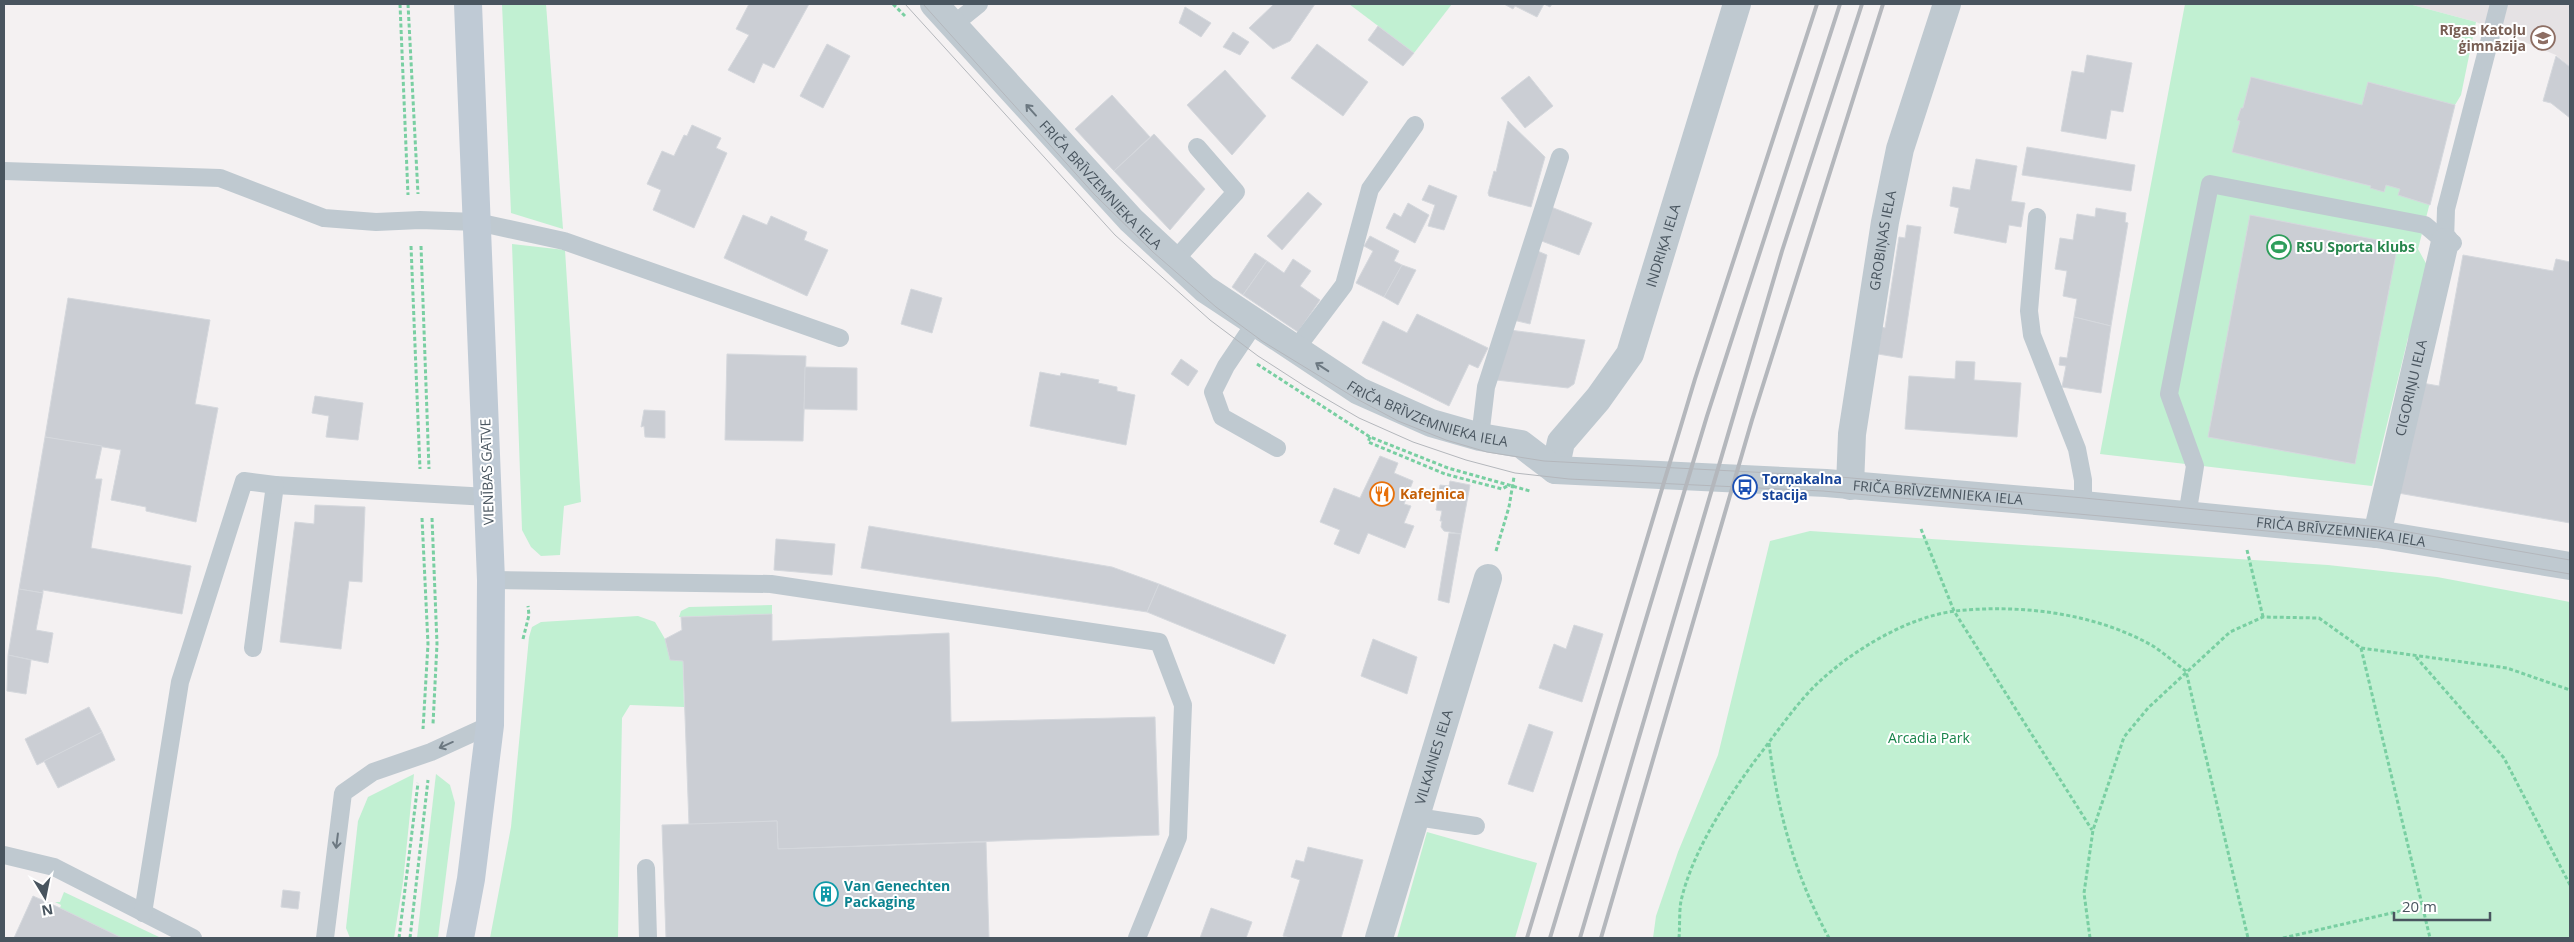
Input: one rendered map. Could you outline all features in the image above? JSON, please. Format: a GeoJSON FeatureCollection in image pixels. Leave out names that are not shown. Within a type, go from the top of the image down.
{"type":"FeatureCollection","features":[{"type":"Feature","properties":{"kind":"main road","name":"VIENĪBAS GATVE"},"geometry":{"type":"LineString","coordinates":[[460,938],[471,879],[490,725],[491,580],[468,4]]}},
{"type":"Feature","properties":{"kind":"street","name":"FRIČA BRĪVZEMNIEKA IELA"},"geometry":{"type":"LineString","coordinates":[[934,4],[1131,220],[1205,288],[1295,350],[1359,391],[1431,424],[1480,437],[1521,444],[1563,470],[1838,485],[2083,505],[2377,534],[2570,566]]}},
{"type":"Feature","properties":{"kind":"street","name":"INDRIĶA IELA"},"geometry":{"type":"LineString","coordinates":[[1563,470],[1561,442],[1598,399],[1630,354],[1736,4]]}},
{"type":"Feature","properties":{"kind":"street","name":"GROBIŅAS IELA"},"geometry":{"type":"LineString","coordinates":[[1838,485],[1852,434],[1885,222],[1900,149],[1947,4]]}},
{"type":"Feature","properties":{"kind":"street","name":"CIGORIŅU IELA"},"geometry":{"type":"LineString","coordinates":[[2377,534],[2450,243]]}},
{"type":"Feature","properties":{"kind":"street","name":"VILKAINES IELA"},"geometry":{"type":"LineString","coordinates":[[1379,938],[1488,578]]}},
{"type":"Feature","properties":{"kind":"lane"},"geometry":{"type":"LineString","coordinates":[[953,25],[979,4]]}},
{"type":"Feature","properties":{"kind":"lane"},"geometry":{"type":"LineString","coordinates":[[2450,243],[2446,209],[2499,4]]}},
{"type":"Feature","properties":{"kind":"lane"},"geometry":{"type":"LineString","coordinates":[[1295,350],[1344,285],[1370,189],[1415,125]]}},
{"type":"Feature","properties":{"kind":"lane"},"geometry":{"type":"LineString","coordinates":[[1174,261],[1236,192],[1197,147]]}},
{"type":"Feature","properties":{"kind":"lane"},"geometry":{"type":"LineString","coordinates":[[1480,437],[1486,387],[1560,157]]}},
{"type":"Feature","properties":{"kind":"lane"},"geometry":{"type":"LineString","coordinates":[[4,170],[220,178],[324,218],[376,222],[420,220],[477,222],[564,241],[840,338]]}},
{"type":"Feature","properties":{"kind":"lane"},"geometry":{"type":"LineString","coordinates":[[2187,516],[2195,466],[2170,394],[2210,184],[2425,225],[2450,243]]}},
{"type":"Feature","properties":{"kind":"lane"},"geometry":{"type":"LineString","coordinates":[[2037,217],[2029,311],[2032,335],[2077,449],[2083,480],[2083,505]]}},
{"type":"Feature","properties":{"kind":"lane"},"geometry":{"type":"LineString","coordinates":[[1255,322],[1226,366],[1213,392],[1222,417],[1277,448]]}},
{"type":"Feature","properties":{"kind":"lane"},"geometry":{"type":"LineString","coordinates":[[143,913],[180,682],[244,481],[275,485],[488,497]]}},
{"type":"Feature","properties":{"kind":"lane"},"geometry":{"type":"LineString","coordinates":[[253,648],[275,485]]}},
{"type":"Feature","properties":{"kind":"lane"},"geometry":{"type":"LineString","coordinates":[[491,580],[771,584],[1159,642],[1182,705],[1178,837],[1137,938]]}},
{"type":"Feature","properties":{"kind":"lane"},"geometry":{"type":"LineString","coordinates":[[326,938],[343,793],[373,772],[431,752],[490,725]]}},
{"type":"Feature","properties":{"kind":"lane"},"geometry":{"type":"LineString","coordinates":[[1417,817],[1476,826]]}},
{"type":"Feature","properties":{"kind":"lane"},"geometry":{"type":"LineString","coordinates":[[4,855],[54,868],[193,938]]}},
{"type":"Feature","properties":{"kind":"lane"},"geometry":{"type":"LineString","coordinates":[[646,868],[648,938]]}},
{"type":"Feature","properties":{"kind":"path"},"geometry":{"type":"LineString","coordinates":[[1370,437],[1448,468],[1509,484],[1502,489],[1445,474],[1368,442],[1370,437]]}},
{"type":"Feature","properties":{"kind":"path"},"geometry":{"type":"LineString","coordinates":[[1488,578],[1509,507]]}},
{"type":"Feature","properties":{"kind":"path"},"geometry":{"type":"LineString","coordinates":[[2249,522],[2247,555],[2263,617]]}},
{"type":"Feature","properties":{"kind":"path"},"geometry":{"type":"LineString","coordinates":[[1921,529],[1954,611],[2093,830]]}},
{"type":"Feature","properties":{"kind":"path"},"geometry":{"type":"LineString","coordinates":[[1679,938],[1681,901],[1701,847],[1735,787],[1818,682],[1883,636],[1914,623],[1954,611],[2044,611],[2083,619],[2116,629],[2153,646],[2186,671],[2248,938]]}},
{"type":"Feature","properties":{"kind":"path"},"geometry":{"type":"LineString","coordinates":[[2090,938],[2084,893],[2093,830],[2124,737],[2148,708],[2230,632],[2263,617],[2319,618],[2361,648],[2507,668],[2570,690]]}},
{"type":"Feature","properties":{"kind":"path"},"geometry":{"type":"LineString","coordinates":[[2361,648],[2430,938]]}},
{"type":"Feature","properties":{"kind":"path"},"geometry":{"type":"LineString","coordinates":[[2416,656],[2504,758],[2570,885]]}},
{"type":"Feature","properties":{"kind":"path"},"geometry":{"type":"LineString","coordinates":[[1769,742],[1775,790],[1786,836],[1809,902],[1829,938]]}},
{"type":"Feature","properties":{"kind":"path"},"geometry":{"type":"LineString","coordinates":[[2283,938],[2422,906]]}},
{"type":"Feature","properties":{"kind":"shaded area","name":"Rīgas Katoļu ģimnāzija"},"geometry":{"type":"Polygon","coordinates":[[[2409,4],[2570,4],[2570,67],[2556,55],[2476,22],[2409,4]]]}},
{"type":"Feature","properties":{"kind":"green space"},"geometry":{"type":"Polygon","coordinates":[[[502,4],[546,4],[563,229],[511,213],[502,4]]]}},
{"type":"Feature","properties":{"kind":"green space"},"geometry":{"type":"Polygon","coordinates":[[[1349,4],[1452,4],[1414,53],[1349,4]]]}},
{"type":"Feature","properties":{"kind":"green space","name":"RSU Sporta klubs"},"geometry":{"type":"Polygon","coordinates":[[[2185,4],[2409,4],[2476,22],[2461,95],[2455,105],[2418,249],[2428,267],[2412,336],[2408,338],[2372,486],[2100,454],[2185,4]]]}},
{"type":"Feature","properties":{"kind":"green space"},"geometry":{"type":"Polygon","coordinates":[[[512,244],[565,250],[581,502],[564,506],[560,555],[541,556],[531,547],[522,530],[512,244]]]}},
{"type":"Feature","properties":{"kind":"green space","name":"Arcadia Park"},"geometry":{"type":"Polygon","coordinates":[[[1810,531],[2328,565],[2437,577],[2570,602],[2570,938],[1653,938],[1656,916],[1678,852],[1718,755],[1770,541],[1810,531]]]}},
{"type":"Feature","properties":{"kind":"green space"},"geometry":{"type":"Polygon","coordinates":[[[772,605],[772,614],[679,617],[681,611],[689,607],[772,605]]]}},
{"type":"Feature","properties":{"kind":"green space"},"geometry":{"type":"Polygon","coordinates":[[[638,616],[655,622],[665,639],[670,659],[683,661],[684,707],[630,705],[622,718],[618,938],[490,938],[511,827],[529,637],[532,627],[541,622],[638,616]]]}},
{"type":"Feature","properties":{"kind":"green space"},"geometry":{"type":"Polygon","coordinates":[[[414,774],[403,882],[394,938],[350,938],[346,928],[358,821],[368,797],[414,774]]]}},
{"type":"Feature","properties":{"kind":"green space"},"geometry":{"type":"Polygon","coordinates":[[[436,774],[450,785],[455,803],[438,938],[417,938],[436,774]]]}},
{"type":"Feature","properties":{"kind":"green space"},"geometry":{"type":"Polygon","coordinates":[[[1427,832],[1537,863],[1515,938],[1397,938],[1427,832]]]}},
{"type":"Feature","properties":{"kind":"green space"},"geometry":{"type":"Polygon","coordinates":[[[64,892],[159,938],[122,938],[60,908],[61,905],[55,902],[60,902],[64,892]]]}},
{"type":"Feature","properties":{"kind":"building"},"geometry":{"type":"Polygon","coordinates":[[[749,4],[809,4],[774,68],[763,63],[754,83],[728,70],[749,35],[736,29],[749,4]]]}},
{"type":"Feature","properties":{"kind":"building"},"geometry":{"type":"Polygon","coordinates":[[[1274,4],[1315,4],[1290,41],[1273,49],[1249,28],[1274,4]]]}},
{"type":"Feature","properties":{"kind":"building"},"geometry":{"type":"Polygon","coordinates":[[[1504,4],[1544,4],[1537,17],[1515,6],[1513,9],[1504,4]]]}},
{"type":"Feature","properties":{"kind":"building"},"geometry":{"type":"Polygon","coordinates":[[[1185,7],[1211,23],[1201,37],[1179,23],[1185,7]]]}},
{"type":"Feature","properties":{"kind":"building"},"geometry":{"type":"Polygon","coordinates":[[[1378,26],[1414,53],[1403,66],[1368,40],[1378,26]]]}},
{"type":"Feature","properties":{"kind":"building"},"geometry":{"type":"Polygon","coordinates":[[[1233,32],[1249,42],[1240,55],[1223,47],[1233,32]]]}},
{"type":"Feature","properties":{"kind":"building"},"geometry":{"type":"Polygon","coordinates":[[[827,44],[850,56],[823,108],[800,96],[827,44]]]}},
{"type":"Feature","properties":{"kind":"building"},"geometry":{"type":"Polygon","coordinates":[[[1317,44],[1368,82],[1343,116],[1291,78],[1317,44]]]}},
{"type":"Feature","properties":{"kind":"building"},"geometry":{"type":"Polygon","coordinates":[[[2087,55],[2132,63],[2123,112],[2111,110],[2106,139],[2061,131],[2072,71],[2084,73],[2087,55]]]}},
{"type":"Feature","properties":{"kind":"building"},"geometry":{"type":"Polygon","coordinates":[[[2556,56],[2570,67],[2570,118],[2551,103],[2543,101],[2556,56]]]}},
{"type":"Feature","properties":{"kind":"building"},"geometry":{"type":"Polygon","coordinates":[[[1225,70],[1266,116],[1232,155],[1187,105],[1225,70]]]}},
{"type":"Feature","properties":{"kind":"building"},"geometry":{"type":"Polygon","coordinates":[[[1529,76],[1553,106],[1525,128],[1501,98],[1529,76]]]}},
{"type":"Feature","properties":{"kind":"building"},"geometry":{"type":"Polygon","coordinates":[[[2251,77],[2362,105],[2368,82],[2455,105],[2430,205],[2398,195],[2400,189],[2386,185],[2384,192],[2370,188],[2371,186],[2232,152],[2240,121],[2237,120],[2241,108],[2243,108],[2251,77]]]}},
{"type":"Feature","properties":{"kind":"building"},"geometry":{"type":"Polygon","coordinates":[[[1112,95],[1150,137],[1114,171],[1075,129],[1112,95]]]}},
{"type":"Feature","properties":{"kind":"building"},"geometry":{"type":"Polygon","coordinates":[[[1508,121],[1545,157],[1531,207],[1489,196],[1488,193],[1494,171],[1496,172],[1508,121]]]}},
{"type":"Feature","properties":{"kind":"building"},"geometry":{"type":"Polygon","coordinates":[[[692,125],[721,138],[716,148],[727,153],[694,228],[653,210],[661,190],[647,184],[662,151],[674,156],[684,135],[687,136],[692,125]]]}},
{"type":"Feature","properties":{"kind":"building"},"geometry":{"type":"Polygon","coordinates":[[[1154,134],[1205,189],[1170,230],[1114,171],[1154,134]]]}},
{"type":"Feature","properties":{"kind":"building"},"geometry":{"type":"Polygon","coordinates":[[[2027,147],[2135,165],[2131,191],[2022,175],[2027,147]]]}},
{"type":"Feature","properties":{"kind":"building"},"geometry":{"type":"Polygon","coordinates":[[[1976,159],[2017,166],[2011,201],[2025,203],[2021,227],[2009,225],[2006,243],[1954,233],[1959,208],[1950,206],[1953,187],[1970,190],[1976,159]]]}},
{"type":"Feature","properties":{"kind":"building"},"geometry":{"type":"Polygon","coordinates":[[[1429,185],[1457,196],[1444,230],[1428,226],[1435,205],[1422,200],[1429,185]]]}},
{"type":"Feature","properties":{"kind":"building"},"geometry":{"type":"Polygon","coordinates":[[[1308,192],[1322,204],[1282,250],[1267,236],[1308,192]]]}},
{"type":"Feature","properties":{"kind":"building"},"geometry":{"type":"Polygon","coordinates":[[[1408,203],[1429,215],[1415,243],[1386,228],[1394,213],[1401,217],[1408,203]]]}},
{"type":"Feature","properties":{"kind":"building"},"geometry":{"type":"Polygon","coordinates":[[[1551,207],[1592,223],[1579,255],[1539,240],[1551,207]]]}},
{"type":"Feature","properties":{"kind":"building"},"geometry":{"type":"Polygon","coordinates":[[[2096,208],[2126,213],[2125,222],[2128,223],[2111,326],[2074,317],[2077,299],[2063,296],[2067,271],[2055,269],[2060,238],[2073,240],[2077,214],[2095,217],[2096,208]]]}},
{"type":"Feature","properties":{"kind":"building"},"geometry":{"type":"Polygon","coordinates":[[[743,215],[767,225],[771,216],[807,232],[804,240],[828,250],[807,296],[724,258],[743,215]]]}},
{"type":"Feature","properties":{"kind":"building"},"geometry":{"type":"Polygon","coordinates":[[[2250,215],[2398,244],[2355,464],[2208,437],[2250,215]]]}},
{"type":"Feature","properties":{"kind":"building"},"geometry":{"type":"Polygon","coordinates":[[[1907,225],[1921,227],[1902,358],[1878,354],[1882,327],[1885,328],[1899,237],[1905,238],[1907,225]]]}},
{"type":"Feature","properties":{"kind":"building"},"geometry":{"type":"Polygon","coordinates":[[[1370,236],[1399,251],[1394,261],[1402,265],[1384,297],[1356,283],[1373,251],[1364,246],[1370,236]]]}},
{"type":"Feature","properties":{"kind":"building"},"geometry":{"type":"Polygon","coordinates":[[[1535,250],[1547,255],[1530,324],[1513,320],[1535,250]]]}},
{"type":"Feature","properties":{"kind":"building"},"geometry":{"type":"Polygon","coordinates":[[[1255,253],[1267,261],[1243,295],[1232,287],[1255,253]]]}},
{"type":"Feature","properties":{"kind":"building"},"geometry":{"type":"Polygon","coordinates":[[[2463,255],[2553,271],[2556,259],[2570,262],[2570,523],[2398,493],[2422,383],[2439,386],[2463,255]]]}},
{"type":"Feature","properties":{"kind":"building"},"geometry":{"type":"Polygon","coordinates":[[[1293,259],[1311,271],[1300,286],[1320,300],[1298,332],[1243,295],[1267,261],[1284,273],[1293,259]]]}},
{"type":"Feature","properties":{"kind":"building"},"geometry":{"type":"Polygon","coordinates":[[[1402,265],[1416,270],[1398,305],[1384,297],[1402,265]]]}},
{"type":"Feature","properties":{"kind":"building"},"geometry":{"type":"Polygon","coordinates":[[[911,289],[942,298],[932,333],[901,324],[911,289]]]}},
{"type":"Feature","properties":{"kind":"building"},"geometry":{"type":"Polygon","coordinates":[[[68,298],[210,320],[195,404],[218,408],[196,522],[146,511],[146,507],[111,500],[121,450],[45,437],[68,298]]]}},
{"type":"Feature","properties":{"kind":"building"},"geometry":{"type":"Polygon","coordinates":[[[1417,314],[1488,348],[1478,368],[1469,364],[1449,406],[1362,363],[1383,321],[1407,333],[1417,314]]]}},
{"type":"Feature","properties":{"kind":"building"},"geometry":{"type":"Polygon","coordinates":[[[2074,317],[2111,326],[2101,393],[2062,387],[2066,366],[2059,365],[2060,357],[2067,358],[2074,317]]]}},
{"type":"Feature","properties":{"kind":"building"},"geometry":{"type":"Polygon","coordinates":[[[1510,330],[1585,340],[1574,384],[1568,388],[1496,380],[1510,330]]]}},
{"type":"Feature","properties":{"kind":"building"},"geometry":{"type":"Polygon","coordinates":[[[727,354],[806,356],[803,441],[725,440],[727,354]]]}},
{"type":"Feature","properties":{"kind":"building"},"geometry":{"type":"Polygon","coordinates":[[[1181,359],[1198,371],[1188,386],[1171,374],[1181,359]]]}},
{"type":"Feature","properties":{"kind":"building"},"geometry":{"type":"Polygon","coordinates":[[[1956,361],[1975,362],[1974,380],[2021,383],[2017,437],[1905,429],[1909,376],[1955,379],[1956,361]]]}},
{"type":"Feature","properties":{"kind":"building"},"geometry":{"type":"Polygon","coordinates":[[[805,367],[857,368],[857,410],[804,409],[805,367]]]}},
{"type":"Feature","properties":{"kind":"building"},"geometry":{"type":"Polygon","coordinates":[[[1040,372],[1060,376],[1061,373],[1099,380],[1098,383],[1117,387],[1117,391],[1135,395],[1126,445],[1030,426],[1040,372]]]}},
{"type":"Feature","properties":{"kind":"building"},"geometry":{"type":"Polygon","coordinates":[[[315,396],[363,403],[358,440],[326,437],[329,416],[312,413],[315,396]]]}},
{"type":"Feature","properties":{"kind":"building"},"geometry":{"type":"Polygon","coordinates":[[[644,410],[665,411],[665,438],[645,437],[644,426],[641,427],[644,410]]]}},
{"type":"Feature","properties":{"kind":"building"},"geometry":{"type":"Polygon","coordinates":[[[45,437],[102,446],[95,479],[102,479],[91,548],[191,566],[182,614],[43,590],[43,593],[19,589],[45,437]]]}},
{"type":"Feature","properties":{"kind":"building"},"geometry":{"type":"Polygon","coordinates":[[[1380,456],[1398,463],[1394,473],[1413,481],[1404,504],[1411,506],[1404,523],[1414,526],[1405,548],[1368,533],[1359,554],[1334,544],[1340,530],[1320,522],[1334,488],[1360,498],[1380,456]]]}},
{"type":"Feature","properties":{"kind":"building"},"geometry":{"type":"Polygon","coordinates":[[[1450,481],[1470,485],[1461,534],[1444,531],[1441,527],[1442,521],[1440,521],[1442,511],[1436,510],[1440,485],[1449,486],[1450,481]]]}},
{"type":"Feature","properties":{"kind":"building"},"geometry":{"type":"Polygon","coordinates":[[[315,505],[365,507],[362,582],[349,581],[341,649],[280,642],[295,522],[314,524],[315,505]]]}},
{"type":"Feature","properties":{"kind":"building"},"geometry":{"type":"Polygon","coordinates":[[[869,526],[1112,567],[1159,584],[1147,612],[861,568],[869,526]]]}},
{"type":"Feature","properties":{"kind":"building"},"geometry":{"type":"Polygon","coordinates":[[[1449,533],[1461,534],[1449,603],[1438,600],[1449,533]]]}},
{"type":"Feature","properties":{"kind":"building"},"geometry":{"type":"Polygon","coordinates":[[[776,539],[835,544],[832,575],[774,570],[776,539]]]}},
{"type":"Feature","properties":{"kind":"building"},"geometry":{"type":"Polygon","coordinates":[[[1159,584],[1286,635],[1274,664],[1147,612],[1159,584]]]}},
{"type":"Feature","properties":{"kind":"building"},"geometry":{"type":"Polygon","coordinates":[[[19,589],[43,593],[36,630],[53,633],[48,663],[8,655],[19,589]]]}},
{"type":"Feature","properties":{"kind":"building"},"geometry":{"type":"Polygon","coordinates":[[[772,614],[772,641],[949,633],[951,722],[1155,717],[1159,835],[778,849],[777,821],[689,825],[683,661],[670,660],[665,639],[682,630],[681,617],[772,614]]]}},
{"type":"Feature","properties":{"kind":"building"},"geometry":{"type":"Polygon","coordinates":[[[1574,625],[1603,634],[1582,702],[1539,688],[1554,644],[1566,649],[1574,625]]]}},
{"type":"Feature","properties":{"kind":"building"},"geometry":{"type":"Polygon","coordinates":[[[1373,639],[1417,657],[1407,694],[1361,676],[1373,639]]]}},
{"type":"Feature","properties":{"kind":"building"},"geometry":{"type":"Polygon","coordinates":[[[8,655],[31,660],[26,694],[7,691],[8,655]]]}},
{"type":"Feature","properties":{"kind":"building"},"geometry":{"type":"Polygon","coordinates":[[[89,707],[102,732],[37,765],[25,739],[89,707]]]}},
{"type":"Feature","properties":{"kind":"building"},"geometry":{"type":"Polygon","coordinates":[[[1529,724],[1553,732],[1533,792],[1508,784],[1529,724]]]}},
{"type":"Feature","properties":{"kind":"building"},"geometry":{"type":"Polygon","coordinates":[[[102,732],[115,760],[58,788],[44,761],[102,732]]]}},
{"type":"Feature","properties":{"kind":"building","name":"Van Genechten Packaging"},"geometry":{"type":"Polygon","coordinates":[[[777,821],[778,849],[986,842],[989,938],[666,938],[662,825],[777,821]]]}},
{"type":"Feature","properties":{"kind":"building"},"geometry":{"type":"Polygon","coordinates":[[[1308,847],[1363,860],[1341,938],[1291,938],[1283,936],[1300,880],[1291,877],[1296,860],[1304,862],[1308,847]]]}},
{"type":"Feature","properties":{"kind":"building"},"geometry":{"type":"Polygon","coordinates":[[[283,890],[300,892],[298,909],[281,907],[283,890]]]}},
{"type":"Feature","properties":{"kind":"building"},"geometry":{"type":"Polygon","coordinates":[[[33,896],[60,908],[122,938],[14,938],[33,896]]]}},
{"type":"Feature","properties":{"kind":"building"},"geometry":{"type":"Polygon","coordinates":[[[1211,908],[1252,922],[1246,938],[1200,938],[1211,908]]]}},
{"type":"Feature","properties":{"kind":"tram line"},"geometry":{"type":"LineString","coordinates":[[905,4],[1115,235],[1210,320],[1258,356],[1306,387],[1359,418],[1413,442],[1466,460],[1515,473],[1569,479],[1823,491],[2378,541],[2570,574]]}},
{"type":"Feature","properties":{"kind":"tram line"},"geometry":{"type":"LineString","coordinates":[[923,4],[1094,194],[1153,252],[1216,307],[1262,341],[1357,399],[1398,421],[1446,440],[1487,452],[1544,461],[1828,476],[2084,498],[2379,527],[2570,560]]}},
{"type":"Feature","properties":{"kind":"railway"},"geometry":{"type":"LineString","coordinates":[[1527,938],[1695,379],[1817,4]]}},
{"type":"Feature","properties":{"kind":"railway"},"geometry":{"type":"LineString","coordinates":[[1550,938],[1707,416],[1840,4]]}},
{"type":"Feature","properties":{"kind":"railway"},"geometry":{"type":"LineString","coordinates":[[1580,938],[1782,251],[1862,4]]}},
{"type":"Feature","properties":{"kind":"railway"},"geometry":{"type":"LineString","coordinates":[[1601,938],[1752,420],[1883,4]]}},
{"type":"Feature","properties":{"kind":"place","name":"Rīgas Katoļu ģimnāzija"},"geometry":{"type":"Point","coordinates":[2543,38]}},
{"type":"Feature","properties":{"kind":"place","name":"RSU Sporta klubs"},"geometry":{"type":"Point","coordinates":[2279,247]}},
{"type":"Feature","properties":{"kind":"place","name":"Torņakalna stacija"},"geometry":{"type":"Point","coordinates":[1745,487]}},
{"type":"Feature","properties":{"kind":"place","name":"Kafejnica"},"geometry":{"type":"Point","coordinates":[1382,494]}},
{"type":"Feature","properties":{"kind":"place","name":"Van Genechten Packaging"},"geometry":{"type":"Point","coordinates":[826,894]}}]}
